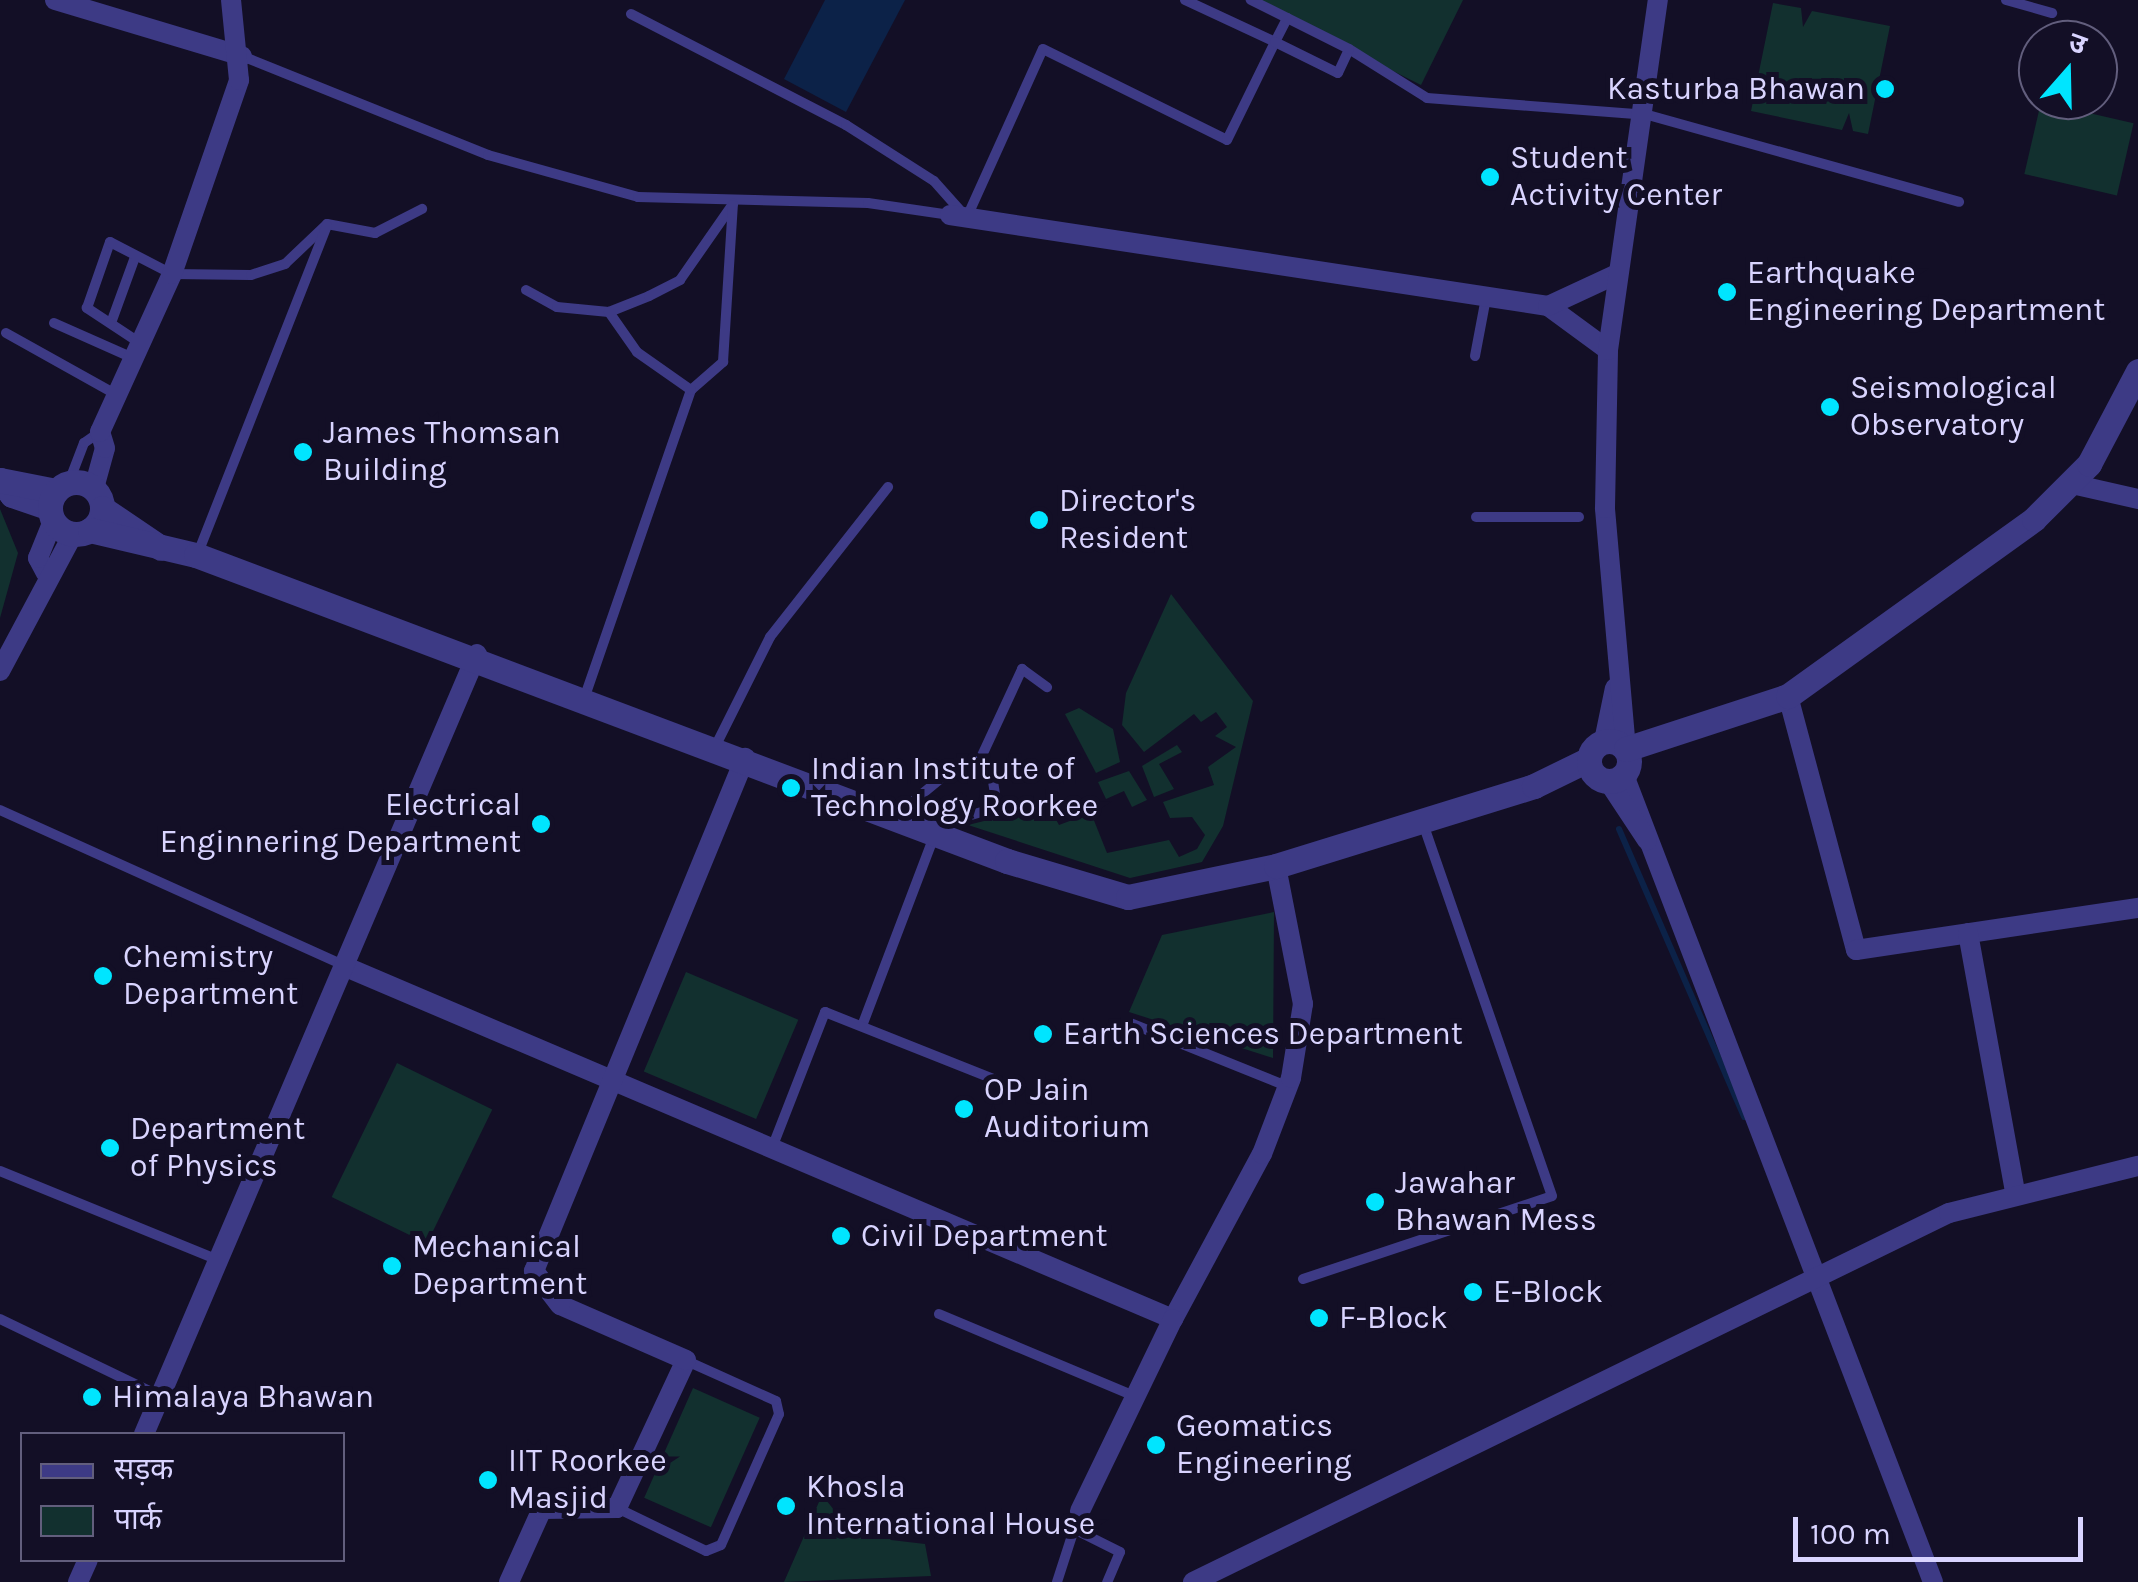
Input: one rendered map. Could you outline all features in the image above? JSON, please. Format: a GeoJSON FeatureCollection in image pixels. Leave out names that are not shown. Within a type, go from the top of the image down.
{"type":"FeatureCollection","features":[{"type":"Feature","properties":{"kind":"street"},"geometry":{"type":"LineString","coordinates":[[54,0],[242,56]]}},
{"type":"Feature","properties":{"kind":"street"},"geometry":{"type":"LineString","coordinates":[[0,671],[73,508],[106,448],[100,432],[172,274],[242,56],[230,0]]}},
{"type":"Feature","properties":{"kind":"street"},"geometry":{"type":"LineString","coordinates":[[1658,0],[1648,115],[1617,274],[1608,350],[1615,688],[1605,765],[1647,840],[1823,1277],[1934,1582]]}},
{"type":"Feature","properties":{"kind":"street"},"geometry":{"type":"LineString","coordinates":[[958,216],[1548,306],[1608,350]]}},
{"type":"Feature","properties":{"kind":"street"},"geometry":{"type":"LineString","coordinates":[[1548,306],[1617,274]]}},
{"type":"Feature","properties":{"kind":"street"},"geometry":{"type":"LineString","coordinates":[[0,480],[12,496],[73,508],[161,548],[196,555],[477,654],[940,835],[1128,896],[1276,866],[1423,822],[1605,765],[1788,696],[2072,484],[2138,371]]}},
{"type":"Feature","properties":{"kind":"street"},"geometry":{"type":"LineString","coordinates":[[2072,484],[2138,499]]}},
{"type":"Feature","properties":{"kind":"street"},"geometry":{"type":"LineString","coordinates":[[145,1432],[477,654]]}},
{"type":"Feature","properties":{"kind":"street"},"geometry":{"type":"LineString","coordinates":[[1788,696],[1856,950],[2138,908]]}},
{"type":"Feature","properties":{"kind":"street"},"geometry":{"type":"LineString","coordinates":[[509,1582],[542,1509],[618,1508],[686,1360],[560,1305],[534,1271],[745,758]]}},
{"type":"Feature","properties":{"kind":"street"},"geometry":{"type":"LineString","coordinates":[[1079,1521],[1288,1086],[1303,1004],[1276,866]]}},
{"type":"Feature","properties":{"kind":"street"},"geometry":{"type":"LineString","coordinates":[[1968,933],[2015,1192]]}},
{"type":"Feature","properties":{"kind":"street"},"geometry":{"type":"LineString","coordinates":[[346,966],[1174,1318]]}},
{"type":"Feature","properties":{"kind":"street"},"geometry":{"type":"LineString","coordinates":[[1193,1582],[1950,1213],[2015,1192],[2138,1166]]}},
{"type":"Feature","properties":{"kind":"lane"},"geometry":{"type":"LineString","coordinates":[[1185,0],[1338,73],[1349,50]]}},
{"type":"Feature","properties":{"kind":"lane"},"geometry":{"type":"LineString","coordinates":[[1251,0],[1349,50],[1427,98],[1648,115],[1959,202]]}},
{"type":"Feature","properties":{"kind":"lane"},"geometry":{"type":"LineString","coordinates":[[2006,0],[2052,13]]}},
{"type":"Feature","properties":{"kind":"lane"},"geometry":{"type":"LineString","coordinates":[[631,14],[846,125],[934,180],[958,216]]}},
{"type":"Feature","properties":{"kind":"lane"},"geometry":{"type":"LineString","coordinates":[[958,216],[1043,50],[1228,140],[1288,18]]}},
{"type":"Feature","properties":{"kind":"lane"},"geometry":{"type":"LineString","coordinates":[[242,56],[488,155],[638,197],[734,204],[868,202],[958,216]]}},
{"type":"Feature","properties":{"kind":"lane"},"geometry":{"type":"LineString","coordinates":[[526,290],[557,308],[609,312],[680,280],[734,204]]}},
{"type":"Feature","properties":{"kind":"lane"},"geometry":{"type":"LineString","coordinates":[[585,696],[692,390],[723,362],[734,204]]}},
{"type":"Feature","properties":{"kind":"lane"},"geometry":{"type":"LineString","coordinates":[[327,224],[375,233],[422,209]]}},
{"type":"Feature","properties":{"kind":"lane"},"geometry":{"type":"LineString","coordinates":[[137,351],[110,323],[86,308],[110,242],[172,274],[251,275],[286,264],[327,224]]}},
{"type":"Feature","properties":{"kind":"lane"},"geometry":{"type":"LineString","coordinates":[[196,555],[327,224]]}},
{"type":"Feature","properties":{"kind":"lane"},"geometry":{"type":"LineString","coordinates":[[110,323],[136,258]]}},
{"type":"Feature","properties":{"kind":"lane"},"geometry":{"type":"LineString","coordinates":[[1475,356],[1486,296]]}},
{"type":"Feature","properties":{"kind":"lane"},"geometry":{"type":"LineString","coordinates":[[609,312],[637,352],[692,390]]}},
{"type":"Feature","properties":{"kind":"lane"},"geometry":{"type":"LineString","coordinates":[[54,323],[137,351]]}},
{"type":"Feature","properties":{"kind":"lane"},"geometry":{"type":"LineString","coordinates":[[6,333],[117,395]]}},
{"type":"Feature","properties":{"kind":"lane"},"geometry":{"type":"LineString","coordinates":[[715,746],[770,637],[888,487]]}},
{"type":"Feature","properties":{"kind":"lane"},"geometry":{"type":"LineString","coordinates":[[1476,517],[1579,517]]}},
{"type":"Feature","properties":{"kind":"lane"},"geometry":{"type":"LineString","coordinates":[[978,764],[1022,669],[1047,686]]}},
{"type":"Feature","properties":{"kind":"lane"},"geometry":{"type":"LineString","coordinates":[[946,804],[956,812],[977,815],[996,795],[978,764]]}},
{"type":"Feature","properties":{"kind":"lane"},"geometry":{"type":"LineString","coordinates":[[894,817],[956,766],[978,764]]}},
{"type":"Feature","properties":{"kind":"lane"},"geometry":{"type":"LineString","coordinates":[[0,810],[346,966]]}},
{"type":"Feature","properties":{"kind":"lane"},"geometry":{"type":"LineString","coordinates":[[862,1026],[940,835],[956,812]]}},
{"type":"Feature","properties":{"kind":"lane"},"geometry":{"type":"LineString","coordinates":[[1303,1280],[1552,1196],[1423,822]]}},
{"type":"Feature","properties":{"kind":"lane"},"geometry":{"type":"LineString","coordinates":[[772,1149],[825,1012],[993,1079]]}},
{"type":"Feature","properties":{"kind":"lane"},"geometry":{"type":"LineString","coordinates":[[1130,1023],[1288,1086]]}},
{"type":"Feature","properties":{"kind":"lane"},"geometry":{"type":"LineString","coordinates":[[0,1171],[220,1261]]}},
{"type":"Feature","properties":{"kind":"lane"},"geometry":{"type":"LineString","coordinates":[[939,1314],[1137,1397]]}},
{"type":"Feature","properties":{"kind":"lane"},"geometry":{"type":"LineString","coordinates":[[0,1319],[161,1396]]}},
{"type":"Feature","properties":{"kind":"lane"},"geometry":{"type":"LineString","coordinates":[[618,1508],[706,1552],[722,1546],[779,1414],[776,1401],[686,1360]]}},
{"type":"Feature","properties":{"kind":"lane"},"geometry":{"type":"LineString","coordinates":[[1057,1582],[1079,1521],[1120,1552],[1108,1582]]}},
{"type":"Feature","properties":{"kind":"green space"},"geometry":{"type":"Polygon","coordinates":[[[1251,0],[1463,0],[1421,85],[1251,0]]]}},
{"type":"Feature","properties":{"kind":"green space"},"geometry":{"type":"Polygon","coordinates":[[[1773,3],[1801,8],[1803,27],[1812,11],[1890,26],[1868,134],[1853,131],[1849,113],[1842,130],[1751,111],[1773,3]]]}},
{"type":"Feature","properties":{"kind":"green space"},"geometry":{"type":"Polygon","coordinates":[[[2037,120],[2118,120],[2134,123],[2117,195],[2024,174],[2037,120]]]}},
{"type":"Feature","properties":{"kind":"green space"},"geometry":{"type":"Polygon","coordinates":[[[0,509],[18,553],[0,618],[0,509]]]}},
{"type":"Feature","properties":{"kind":"green space"},"geometry":{"type":"Polygon","coordinates":[[[1171,594],[1253,701],[1223,826],[1202,862],[1130,878],[968,825],[1048,805],[1059,825],[1091,813],[1107,853],[1169,840],[1179,857],[1197,849],[1205,835],[1192,817],[1170,818],[1163,802],[1214,785],[1208,767],[1236,747],[1215,736],[1227,727],[1216,712],[1201,722],[1194,714],[1144,752],[1122,725],[1126,693],[1171,594]]]}},
{"type":"Feature","properties":{"kind":"green space"},"geometry":{"type":"Polygon","coordinates":[[[1079,708],[1113,729],[1120,762],[1096,773],[1065,714],[1079,708]]]}},
{"type":"Feature","properties":{"kind":"green space"},"geometry":{"type":"Polygon","coordinates":[[[1177,745],[1182,752],[1159,764],[1174,789],[1154,797],[1142,766],[1177,745]]]}},
{"type":"Feature","properties":{"kind":"green space"},"geometry":{"type":"Polygon","coordinates":[[[1129,771],[1147,800],[1132,807],[1124,791],[1106,799],[1098,782],[1129,771]]]}},
{"type":"Feature","properties":{"kind":"green space"},"geometry":{"type":"Polygon","coordinates":[[[1274,912],[1273,1058],[1129,1012],[1162,935],[1274,912]]]}},
{"type":"Feature","properties":{"kind":"green space"},"geometry":{"type":"Polygon","coordinates":[[[686,972],[798,1020],[756,1119],[644,1071],[686,972]]]}},
{"type":"Feature","properties":{"kind":"green space"},"geometry":{"type":"Polygon","coordinates":[[[397,1063],[492,1109],[427,1243],[332,1197],[397,1063]]]}},
{"type":"Feature","properties":{"kind":"green space"},"geometry":{"type":"Polygon","coordinates":[[[693,1388],[760,1418],[711,1527],[644,1498],[693,1388]]]}},
{"type":"Feature","properties":{"kind":"green space"},"geometry":{"type":"Polygon","coordinates":[[[822,1495],[843,1521],[864,1516],[891,1540],[925,1544],[931,1576],[784,1582],[822,1495]]]}},
{"type":"Feature","properties":{"kind":"water"},"geometry":{"type":"Polygon","coordinates":[[[825,0],[905,0],[846,112],[784,79],[825,0]]]}},
{"type":"Feature","properties":{"kind":"waterway"},"geometry":{"type":"LineString","coordinates":[[1619,829],[1744,1117]]}},
{"type":"Feature","properties":{"kind":"place","name":"Kasturba Bhawan"},"geometry":{"type":"Point","coordinates":[1885,89]}},
{"type":"Feature","properties":{"kind":"place","name":"Student Activity Center"},"geometry":{"type":"Point","coordinates":[1490,177]}},
{"type":"Feature","properties":{"kind":"place","name":"Earthquake Engineering Department"},"geometry":{"type":"Point","coordinates":[1727,292]}},
{"type":"Feature","properties":{"kind":"place","name":"Seismological Observatory"},"geometry":{"type":"Point","coordinates":[1830,407]}},
{"type":"Feature","properties":{"kind":"place","name":"James Thomsan Building"},"geometry":{"type":"Point","coordinates":[303,452]}},
{"type":"Feature","properties":{"kind":"place","name":"Director's Resident"},"geometry":{"type":"Point","coordinates":[1039,520]}},
{"type":"Feature","properties":{"kind":"place","name":"Indian Institute of Technology Roorkee"},"geometry":{"type":"Point","coordinates":[791,788]}},
{"type":"Feature","properties":{"kind":"place","name":"Electrical Enginnering Department"},"geometry":{"type":"Point","coordinates":[541,824]}},
{"type":"Feature","properties":{"kind":"place","name":"Chemistry Department"},"geometry":{"type":"Point","coordinates":[103,976]}},
{"type":"Feature","properties":{"kind":"place","name":"Earth Sciences Department"},"geometry":{"type":"Point","coordinates":[1043,1034]}},
{"type":"Feature","properties":{"kind":"place","name":"OP Jain Auditorium"},"geometry":{"type":"Point","coordinates":[964,1109]}},
{"type":"Feature","properties":{"kind":"place","name":"Department of Physics"},"geometry":{"type":"Point","coordinates":[110,1148]}},
{"type":"Feature","properties":{"kind":"place","name":"Jawahar Bhawan Mess"},"geometry":{"type":"Point","coordinates":[1375,1202]}},
{"type":"Feature","properties":{"kind":"place","name":"Civil Department"},"geometry":{"type":"Point","coordinates":[841,1236]}},
{"type":"Feature","properties":{"kind":"place","name":"Mechanical Department"},"geometry":{"type":"Point","coordinates":[392,1266]}},
{"type":"Feature","properties":{"kind":"place","name":"E-Block"},"geometry":{"type":"Point","coordinates":[1473,1292]}},
{"type":"Feature","properties":{"kind":"place","name":"F-Block"},"geometry":{"type":"Point","coordinates":[1319,1318]}},
{"type":"Feature","properties":{"kind":"place","name":"Himalaya Bhawan"},"geometry":{"type":"Point","coordinates":[92,1397]}},
{"type":"Feature","properties":{"kind":"place","name":"Geomatics Engineering"},"geometry":{"type":"Point","coordinates":[1156,1445]}},
{"type":"Feature","properties":{"kind":"place","name":"IIT Roorkee Masjid"},"geometry":{"type":"Point","coordinates":[488,1480]}},
{"type":"Feature","properties":{"kind":"place","name":"Khosla International House"},"geometry":{"type":"Point","coordinates":[786,1506]}}]}
